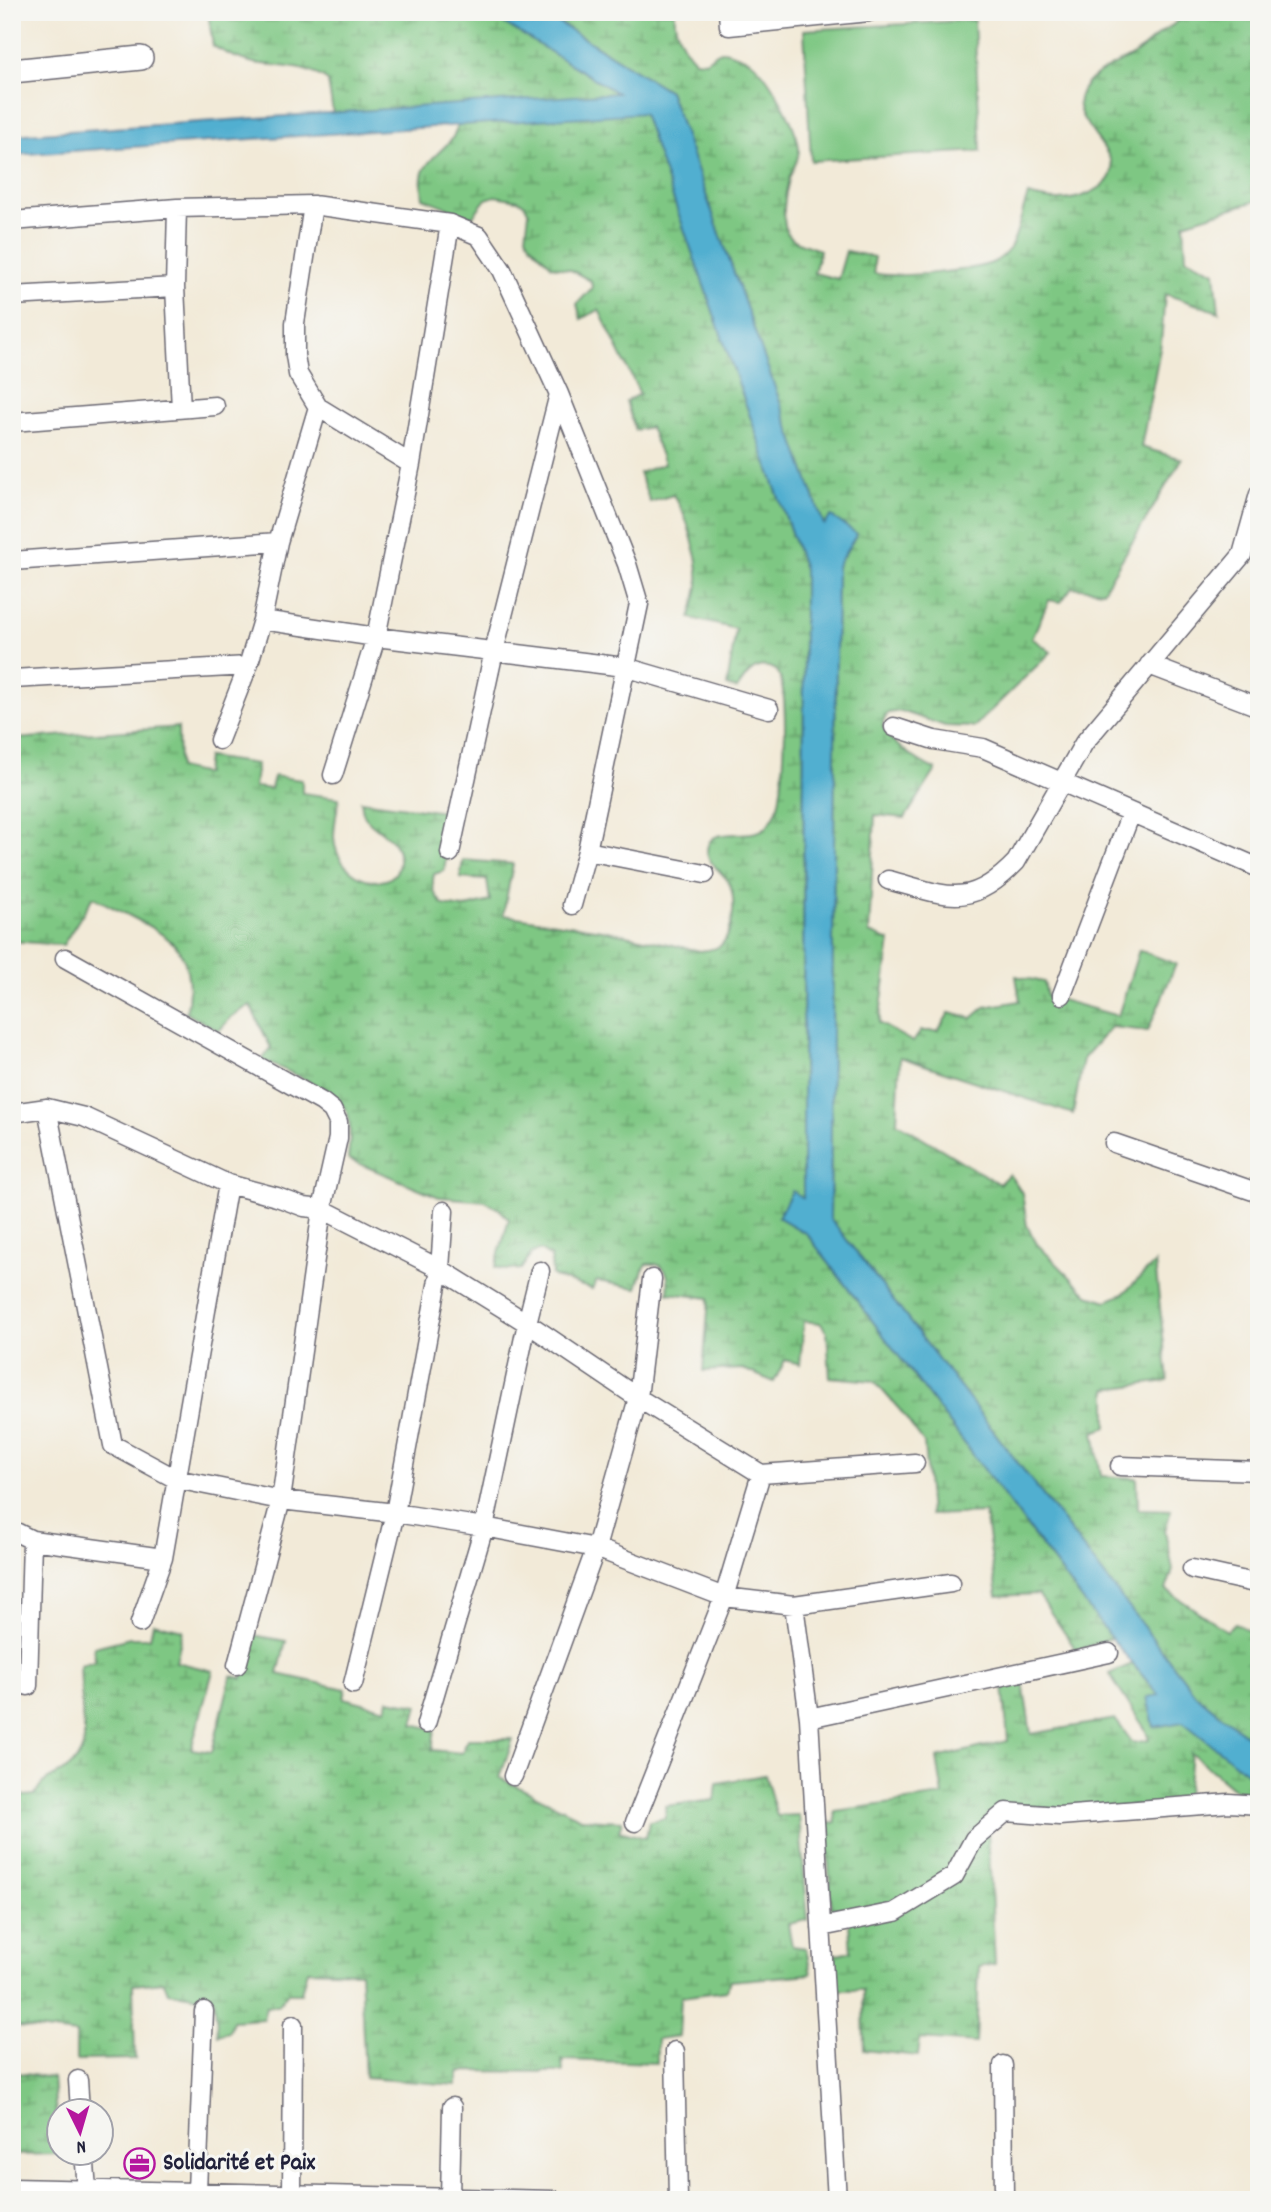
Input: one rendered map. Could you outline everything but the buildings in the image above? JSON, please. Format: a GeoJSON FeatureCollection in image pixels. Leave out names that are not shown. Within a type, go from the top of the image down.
{"type":"FeatureCollection","features":[{"type":"Feature","properties":{"kind":"street"},"geometry":{"type":"LineString","coordinates":[[728,12],[729,26],[859,13]]}},
{"type":"Feature","properties":{"kind":"street"},"geometry":{"type":"LineString","coordinates":[[12,71],[141,58]]}},
{"type":"Feature","properties":{"kind":"street"},"geometry":{"type":"LineString","coordinates":[[313,205],[295,323],[298,374],[318,407],[411,464]]}},
{"type":"Feature","properties":{"kind":"street"},"geometry":{"type":"LineString","coordinates":[[12,221],[177,208],[313,205],[450,224],[479,236],[502,270],[559,394],[627,564],[639,604],[587,851],[572,905]]}},
{"type":"Feature","properties":{"kind":"street"},"geometry":{"type":"LineString","coordinates":[[177,208],[175,287],[180,409]]}},
{"type":"Feature","properties":{"kind":"street"},"geometry":{"type":"LineString","coordinates":[[333,775],[376,638],[411,464],[450,224]]}},
{"type":"Feature","properties":{"kind":"street"},"geometry":{"type":"LineString","coordinates":[[12,296],[175,287]]}},
{"type":"Feature","properties":{"kind":"street"},"geometry":{"type":"LineString","coordinates":[[450,853],[494,651],[559,394]]}},
{"type":"Feature","properties":{"kind":"street"},"geometry":{"type":"LineString","coordinates":[[12,422],[215,407]]}},
{"type":"Feature","properties":{"kind":"street"},"geometry":{"type":"LineString","coordinates":[[219,740],[248,666],[262,620],[278,542],[318,407]]}},
{"type":"Feature","properties":{"kind":"street"},"geometry":{"type":"LineString","coordinates":[[888,880],[951,896],[963,896],[976,892],[1008,871],[1016,862],[1084,743],[1149,665],[1251,558],[1259,494]]}},
{"type":"Feature","properties":{"kind":"street"},"geometry":{"type":"LineString","coordinates":[[12,561],[278,542]]}},
{"type":"Feature","properties":{"kind":"street"},"geometry":{"type":"LineString","coordinates":[[262,620],[376,638],[625,667],[769,709]]}},
{"type":"Feature","properties":{"kind":"street"},"geometry":{"type":"LineString","coordinates":[[1149,665],[1259,707]]}},
{"type":"Feature","properties":{"kind":"street"},"geometry":{"type":"LineString","coordinates":[[12,679],[248,666]]}},
{"type":"Feature","properties":{"kind":"street"},"geometry":{"type":"LineString","coordinates":[[894,727],[934,740],[983,748],[1259,868]]}},
{"type":"Feature","properties":{"kind":"street"},"geometry":{"type":"LineString","coordinates":[[1062,995],[1131,813]]}},
{"type":"Feature","properties":{"kind":"street"},"geometry":{"type":"LineString","coordinates":[[587,851],[705,874]]}},
{"type":"Feature","properties":{"kind":"street"},"geometry":{"type":"LineString","coordinates":[[65,958],[332,1110],[338,1122],[338,1138],[322,1209],[281,1500],[237,1665]]}},
{"type":"Feature","properties":{"kind":"street"},"geometry":{"type":"LineString","coordinates":[[47,1108],[113,1445],[176,1479],[281,1500],[395,1513],[596,1548],[724,1597],[794,1605],[951,1583]]}},
{"type":"Feature","properties":{"kind":"street"},"geometry":{"type":"LineString","coordinates":[[12,1113],[47,1108],[84,1117],[228,1184],[304,1207],[322,1209],[440,1269],[527,1323],[638,1398],[761,1474],[915,1463]]}},
{"type":"Feature","properties":{"kind":"street"},"geometry":{"type":"LineString","coordinates":[[1114,1143],[1259,1193]]}},
{"type":"Feature","properties":{"kind":"street"},"geometry":{"type":"LineString","coordinates":[[140,1623],[163,1558],[228,1184]]}},
{"type":"Feature","properties":{"kind":"street"},"geometry":{"type":"LineString","coordinates":[[353,1684],[395,1513],[440,1269],[444,1211]]}},
{"type":"Feature","properties":{"kind":"street"},"geometry":{"type":"LineString","coordinates":[[426,1724],[484,1527],[540,1271]]}},
{"type":"Feature","properties":{"kind":"street"},"geometry":{"type":"LineString","coordinates":[[513,1776],[596,1548],[638,1398],[652,1279]]}},
{"type":"Feature","properties":{"kind":"street"},"geometry":{"type":"LineString","coordinates":[[1120,1466],[1259,1471]]}},
{"type":"Feature","properties":{"kind":"street"},"geometry":{"type":"LineString","coordinates":[[635,1822],[724,1597],[761,1474]]}},
{"type":"Feature","properties":{"kind":"street"},"geometry":{"type":"LineString","coordinates":[[12,1530],[32,1540],[163,1558]]}},
{"type":"Feature","properties":{"kind":"street"},"geometry":{"type":"LineString","coordinates":[[28,1686],[32,1540]]}},
{"type":"Feature","properties":{"kind":"street"},"geometry":{"type":"LineString","coordinates":[[1192,1569],[1259,1584]]}},
{"type":"Feature","properties":{"kind":"street"},"geometry":{"type":"LineString","coordinates":[[794,1605],[808,1718],[837,2200]]}},
{"type":"Feature","properties":{"kind":"street"},"geometry":{"type":"LineString","coordinates":[[808,1718],[1109,1653]]}},
{"type":"Feature","properties":{"kind":"street"},"geometry":{"type":"LineString","coordinates":[[821,1927],[895,1912],[954,1876],[974,1839],[1006,1812],[1059,1816],[1229,1803],[1259,1805]]}},
{"type":"Feature","properties":{"kind":"street"},"geometry":{"type":"LineString","coordinates":[[197,2190],[204,2011]]}},
{"type":"Feature","properties":{"kind":"street"},"geometry":{"type":"LineString","coordinates":[[292,2194],[293,2025]]}},
{"type":"Feature","properties":{"kind":"street"},"geometry":{"type":"LineString","coordinates":[[675,2051],[678,2200]]}},
{"type":"Feature","properties":{"kind":"street"},"geometry":{"type":"LineString","coordinates":[[1003,2065],[1003,2200]]}},
{"type":"Feature","properties":{"kind":"street"},"geometry":{"type":"LineString","coordinates":[[78,2080],[79,2096]]}},
{"type":"Feature","properties":{"kind":"street"},"geometry":{"type":"LineString","coordinates":[[450,2198],[452,2107]]}},
{"type":"Feature","properties":{"kind":"street"},"geometry":{"type":"LineString","coordinates":[[85,2166],[86,2189]]}},
{"type":"Feature","properties":{"kind":"street"},"geometry":{"type":"LineString","coordinates":[[12,2188],[554,2200]]}},
{"type":"Feature","properties":{"kind":"green space"},"geometry":{"type":"Polygon","coordinates":[[[208,12],[486,12],[619,94],[333,113],[328,81],[320,76],[302,69],[248,62],[213,46],[208,12]]]}},
{"type":"Feature","properties":{"kind":"green space"},"geometry":{"type":"Polygon","coordinates":[[[542,12],[675,12],[680,38],[695,60],[705,61],[723,51],[747,59],[757,66],[780,100],[793,127],[799,148],[785,199],[784,220],[787,232],[797,241],[820,250],[814,273],[838,279],[846,251],[874,257],[874,273],[884,275],[952,271],[996,261],[1007,252],[1013,242],[1028,195],[1051,200],[1074,198],[1090,193],[1106,182],[1112,171],[1110,159],[1079,108],[1084,87],[1096,75],[1135,54],[1173,25],[1178,20],[1178,12],[1259,12],[1259,200],[1184,223],[1186,258],[1215,272],[1219,312],[1165,294],[1161,343],[1141,447],[1182,459],[1103,591],[1072,587],[1061,602],[1049,600],[1032,638],[1051,652],[974,727],[945,726],[901,711],[888,713],[883,724],[889,737],[922,763],[936,770],[905,818],[875,815],[869,933],[890,941],[879,1023],[913,1042],[921,1031],[938,1031],[949,1013],[972,1018],[985,1007],[1020,1001],[1016,976],[1044,982],[1047,996],[1118,1016],[1139,950],[1176,964],[1148,1031],[1111,1027],[1083,1059],[1073,1114],[900,1057],[897,1122],[999,1184],[1009,1174],[1022,1193],[1027,1226],[1037,1244],[1088,1295],[1107,1301],[1123,1294],[1155,1263],[1168,1381],[1107,1389],[1107,1427],[1094,1432],[1101,1476],[1137,1478],[1138,1509],[1171,1510],[1165,1531],[1173,1570],[1166,1590],[1227,1631],[1235,1623],[1259,1637],[1259,1746],[1196,1695],[830,1218],[837,566],[857,534],[824,526],[669,91],[542,12]]]}},
{"type":"Feature","properties":{"kind":"green space"},"geometry":{"type":"Polygon","coordinates":[[[974,20],[981,151],[811,161],[804,30],[974,20]]]}},
{"type":"Feature","properties":{"kind":"green space"},"geometry":{"type":"Polygon","coordinates":[[[643,112],[804,569],[803,1199],[778,1217],[807,1234],[1111,1638],[1077,1651],[1038,1594],[997,1596],[985,1513],[930,1515],[924,1443],[874,1381],[830,1377],[827,1332],[820,1323],[804,1321],[800,1364],[785,1360],[774,1382],[743,1369],[703,1371],[709,1298],[668,1293],[666,1271],[654,1264],[647,1264],[637,1288],[597,1281],[592,1289],[552,1276],[551,1257],[540,1250],[532,1253],[521,1269],[506,1270],[495,1267],[509,1219],[499,1209],[485,1201],[439,1197],[348,1159],[350,1126],[343,1106],[335,1097],[311,1082],[262,1060],[271,1048],[250,1005],[231,1017],[219,1031],[186,1013],[189,997],[185,963],[178,949],[151,927],[93,897],[63,945],[12,941],[12,780],[15,774],[15,739],[178,727],[179,768],[205,774],[207,757],[257,764],[254,787],[271,789],[274,776],[302,780],[302,793],[339,798],[334,832],[337,853],[345,866],[368,880],[390,878],[397,870],[399,858],[390,839],[365,817],[361,801],[453,813],[444,871],[434,874],[433,879],[434,891],[444,905],[463,908],[490,901],[487,880],[460,878],[463,860],[513,864],[503,915],[608,931],[700,951],[720,946],[725,941],[733,917],[732,892],[727,880],[708,857],[708,845],[718,836],[760,831],[766,827],[776,811],[780,798],[785,735],[780,677],[774,669],[762,666],[752,670],[737,689],[727,686],[736,629],[690,618],[698,585],[692,538],[684,514],[673,495],[650,502],[639,473],[664,464],[650,427],[635,430],[626,401],[640,394],[599,310],[581,319],[577,304],[592,288],[591,281],[571,270],[552,266],[531,245],[526,236],[529,213],[525,205],[518,200],[495,196],[486,199],[472,217],[423,198],[422,191],[424,170],[452,138],[457,125],[643,112]]]}},
{"type":"Feature","properties":{"kind":"green space"},"geometry":{"type":"Polygon","coordinates":[[[153,1623],[183,1630],[176,1662],[213,1671],[191,1749],[212,1752],[231,1676],[243,1678],[253,1635],[286,1641],[278,1674],[346,1689],[344,1698],[386,1709],[388,1700],[418,1705],[413,1724],[435,1729],[432,1750],[462,1753],[468,1739],[513,1739],[500,1778],[583,1819],[622,1821],[619,1831],[646,1838],[649,1821],[666,1818],[665,1806],[715,1800],[717,1783],[765,1775],[777,1816],[799,1815],[808,1920],[788,1924],[792,1946],[806,1948],[811,1974],[730,1981],[726,1991],[681,1997],[679,2036],[657,2039],[657,2063],[562,2060],[563,2072],[460,2071],[456,2085],[365,2078],[360,1972],[307,1970],[301,1993],[287,1993],[278,2005],[266,2007],[263,2019],[233,2021],[229,2032],[218,2035],[214,1999],[168,1992],[164,1982],[133,1985],[135,2059],[76,2060],[76,2034],[12,2026],[12,1793],[35,1795],[45,1781],[68,1768],[80,1755],[84,1734],[80,1665],[95,1661],[94,1647],[130,1638],[150,1638],[153,1623]]]}},
{"type":"Feature","properties":{"kind":"green space"},"geometry":{"type":"Polygon","coordinates":[[[1132,1664],[1183,1721],[1259,1782],[1259,1810],[1191,1753],[1186,1804],[987,1814],[995,1964],[979,1967],[976,2043],[920,2039],[918,2056],[864,2050],[863,1990],[836,1990],[833,1955],[851,1951],[848,1912],[832,1915],[826,1824],[836,1822],[835,1811],[943,1796],[937,1758],[1008,1741],[1003,1685],[1023,1682],[1031,1734],[1115,1719],[1133,1743],[1149,1740],[1145,1729],[1109,1674],[1132,1664]]]}},
{"type":"Feature","properties":{"kind":"green space"},"geometry":{"type":"Polygon","coordinates":[[[12,2058],[16,2059],[17,2073],[53,2078],[54,2096],[46,2096],[46,2154],[12,2155],[12,2058]]]}},
{"type":"Feature","properties":{"kind":"water"},"geometry":{"type":"Polygon","coordinates":[[[486,12],[541,12],[669,91],[824,525],[831,516],[857,534],[837,566],[830,1218],[1196,1695],[1259,1746],[1259,1782],[1183,1722],[1154,1727],[1147,1697],[1159,1695],[1111,1638],[807,1234],[778,1217],[792,1191],[803,1198],[804,569],[643,113],[12,155],[12,135],[617,93],[486,12]]]}},
{"type":"Feature","properties":{"kind":"place","name":"Solidarité et Paix"},"geometry":{"type":"Point","coordinates":[140,2164]}}]}
